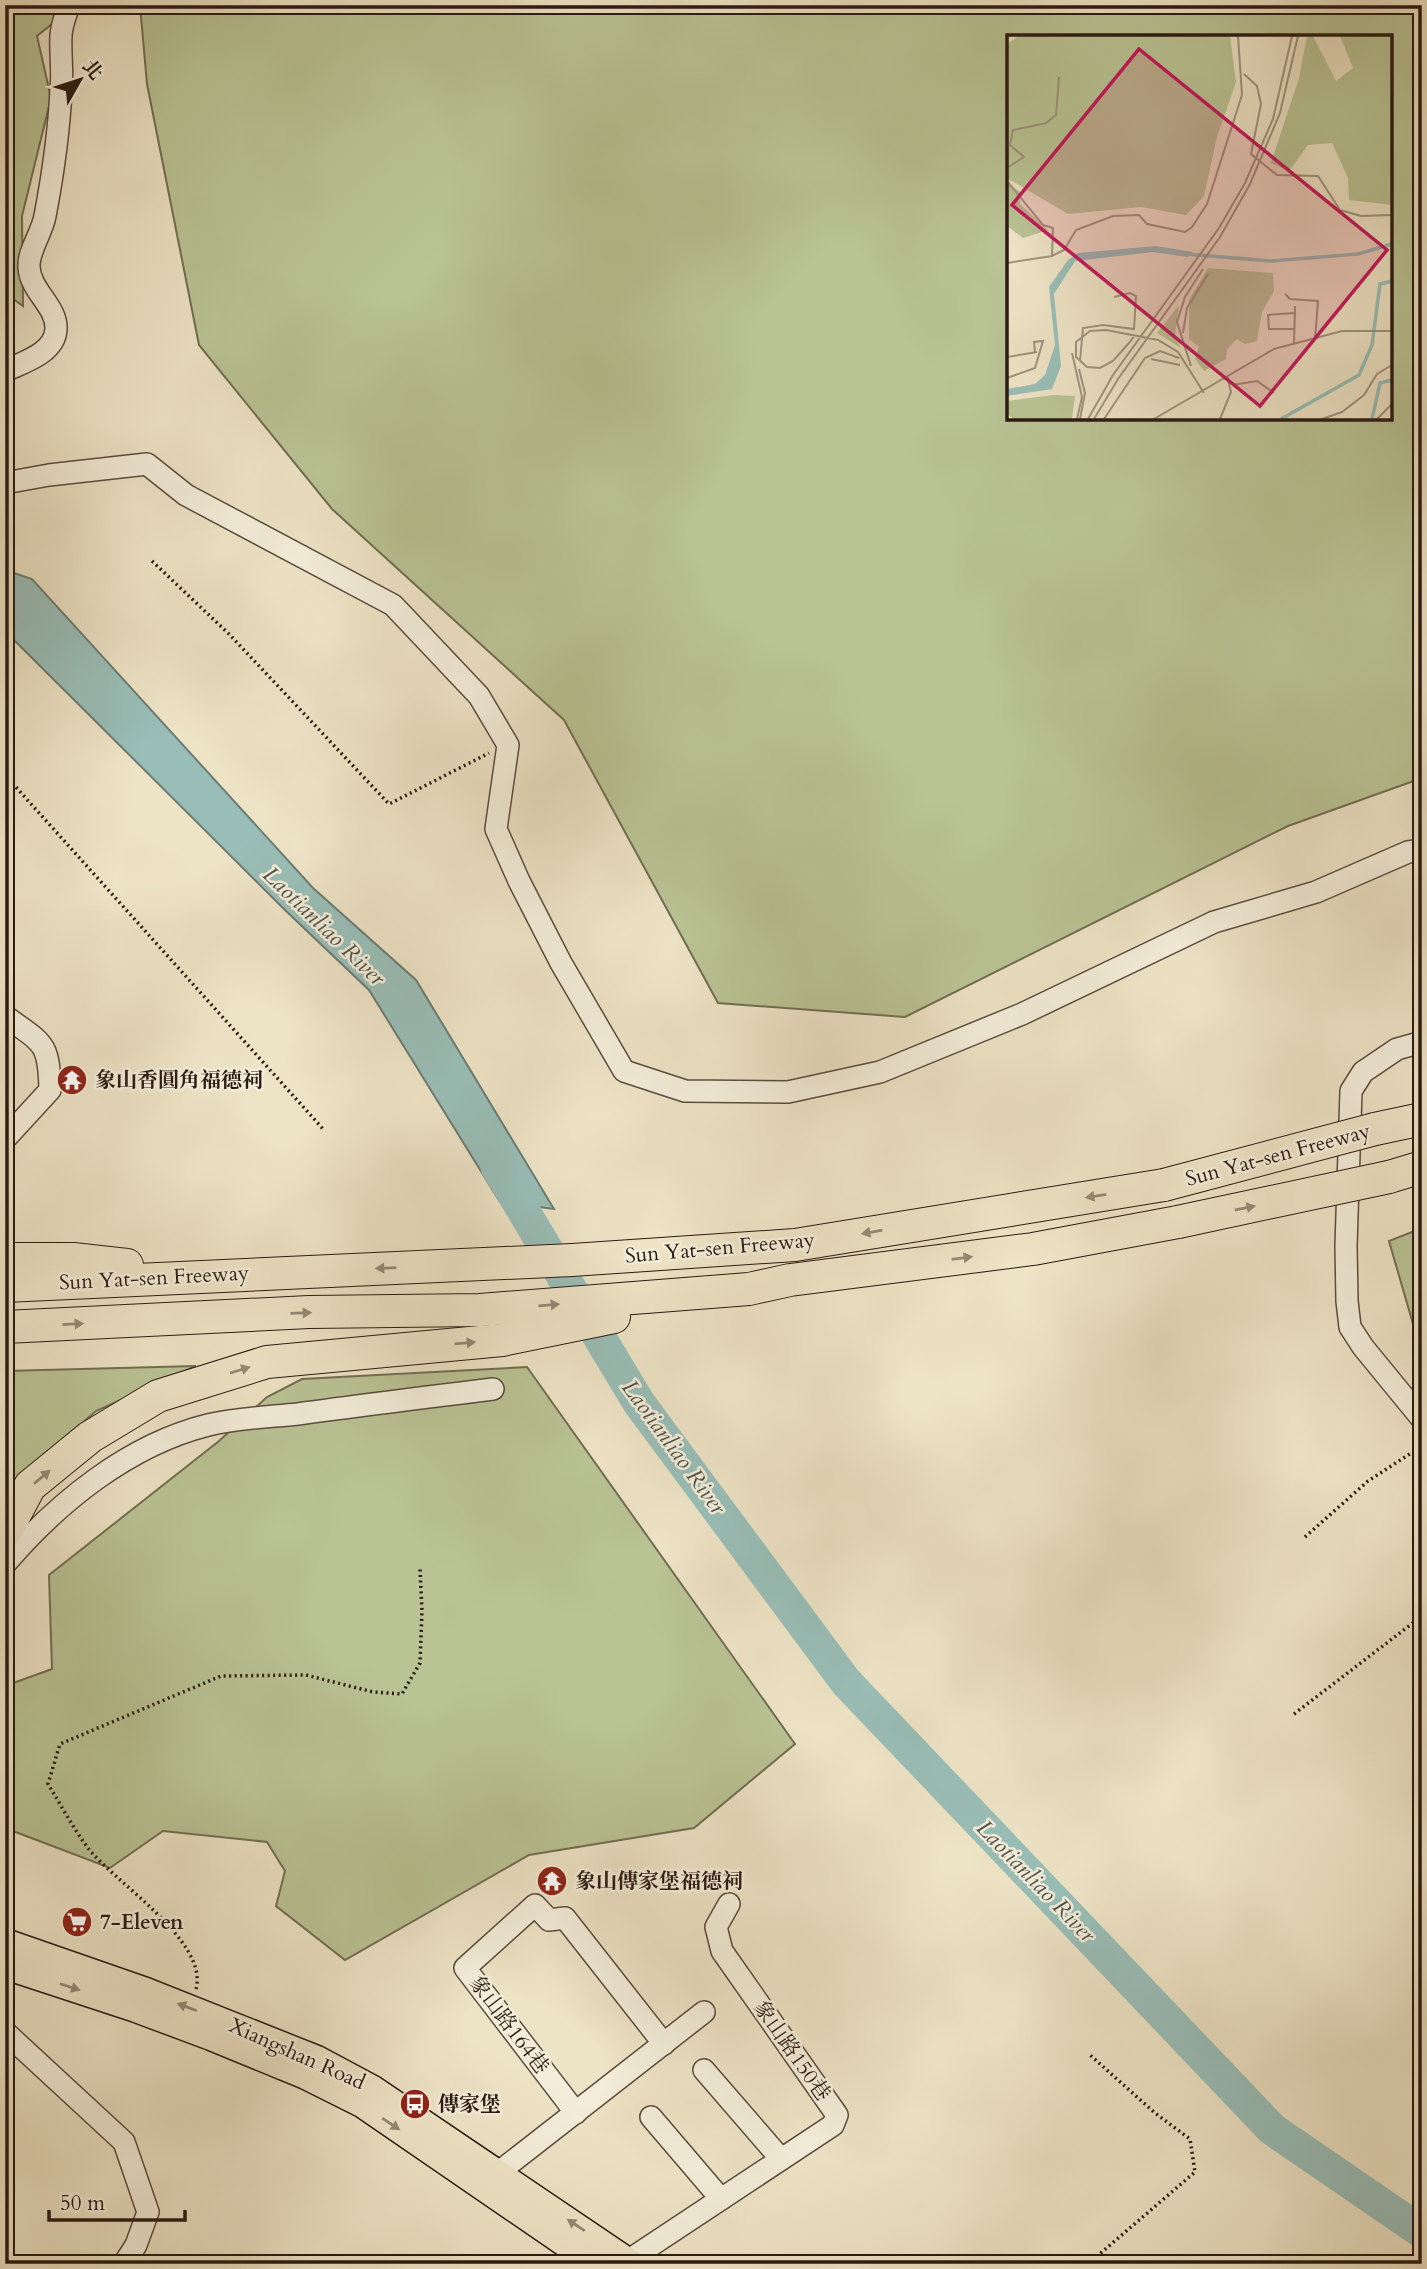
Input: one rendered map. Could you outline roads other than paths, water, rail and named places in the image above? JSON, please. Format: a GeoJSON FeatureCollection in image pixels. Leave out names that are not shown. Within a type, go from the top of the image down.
{"type":"FeatureCollection","features":[{"type":"Feature","properties":{"kind":"highway","name":"Sun Yat-sen Freeway"},"geometry":{"type":"LineString","coordinates":[[5,1286],[454,1265],[795,1245],[1164,1185],[1422,1119]]}},
{"type":"Feature","properties":{"kind":"highway","name":"Sun Yat-sen Freeway"},"geometry":{"type":"LineString","coordinates":[[5,1327],[309,1312],[481,1311],[749,1289],[790,1280],[1033,1249],[1178,1222],[1389,1177],[1422,1167]]}},
{"type":"Feature","properties":{"kind":"highway"},"geometry":{"type":"LineString","coordinates":[[5,1259],[74,1259],[205,1275]]}},
{"type":"Feature","properties":{"kind":"highway"},"geometry":{"type":"LineString","coordinates":[[5,1533],[30,1486],[90,1437],[158,1396],[267,1362],[502,1340],[749,1289]]}},
{"type":"Feature","properties":{"kind":"main road","name":"Xiangshan Road"},"geometry":{"type":"LineString","coordinates":[[10,1961],[190,2008],[317,2059],[373,2089],[492,2180],[595,2264]]}},
{"type":"Feature","properties":{"kind":"main road","name":"Xiangshan Road"},"geometry":{"type":"LineString","coordinates":[[10,1961],[306,2076],[362,2104],[628,2263]]}},
{"type":"Feature","properties":{"kind":"street"},"geometry":{"type":"LineString","coordinates":[[5,371],[35,357],[50,346],[56,330],[53,314],[30,277],[28,263],[44,221],[58,148],[62,77],[61,33],[69,5]]}},
{"type":"Feature","properties":{"kind":"street"},"geometry":{"type":"LineString","coordinates":[[5,483],[147,464],[186,495],[393,605],[478,696],[508,745],[496,829],[561,963],[624,1071],[685,1091],[788,1092],[880,1072],[1022,1014],[1214,922],[1316,892],[1408,852],[1422,850]]}},
{"type":"Feature","properties":{"kind":"street"},"geometry":{"type":"LineString","coordinates":[[5,1016],[41,1042],[50,1060],[50,1090],[5,1139]]}},
{"type":"Feature","properties":{"kind":"street"},"geometry":{"type":"LineString","coordinates":[[1422,1042],[1398,1049],[1363,1072],[1351,1091],[1346,1246],[1350,1327],[1422,1419]]}},
{"type":"Feature","properties":{"kind":"street"},"geometry":{"type":"LineString","coordinates":[[5,1564],[30,1535],[75,1494],[117,1466],[185,1433],[208,1425],[493,1389]]}},
{"type":"Feature","properties":{"kind":"street","name":"象山路150巷"},"geometry":{"type":"LineString","coordinates":[[628,2263],[833,2125],[837,2115],[722,1951],[716,1927],[729,1904]]}},
{"type":"Feature","properties":{"kind":"street","name":"象山路164巷"},"geometry":{"type":"LineString","coordinates":[[576,2113],[465,1968],[535,1905],[549,1920],[565,1918],[664,2044]]}},
{"type":"Feature","properties":{"kind":"street"},"geometry":{"type":"LineString","coordinates":[[492,2180],[704,2012]]}},
{"type":"Feature","properties":{"kind":"street"},"geometry":{"type":"LineString","coordinates":[[5,2032],[124,2141],[148,2212],[136,2245],[124,2264]]}},
{"type":"Feature","properties":{"kind":"street"},"geometry":{"type":"LineString","coordinates":[[704,2070],[781,2159]]}},
{"type":"Feature","properties":{"kind":"street"},"geometry":{"type":"LineString","coordinates":[[651,2117],[721,2199]]}},
{"type":"Feature","properties":{"kind":"water"},"geometry":{"type":"Polygon","coordinates":[[[5,570],[32,579],[313,888],[416,980],[554,1209],[500,1202],[369,990],[5,631],[5,570]]]}},
{"type":"Feature","properties":{"kind":"waterway","name":"Laotianliao River"},"geometry":{"type":"LineString","coordinates":[[497,1167],[639,1403],[846,1682],[1272,2129],[1422,2232]]}},
{"type":"Feature","properties":{"kind":"place","name":"象山香圓角福德祠"},"geometry":{"type":"Point","coordinates":[72,1080]}},
{"type":"Feature","properties":{"kind":"place","name":"象山傳家堡福德祠"},"geometry":{"type":"Point","coordinates":[552,1881]}},
{"type":"Feature","properties":{"kind":"place","name":"7-Eleven"},"geometry":{"type":"Point","coordinates":[77,1922]}},
{"type":"Feature","properties":{"kind":"place","name":"傳家堡"},"geometry":{"type":"Point","coordinates":[415,2104]}}]}
